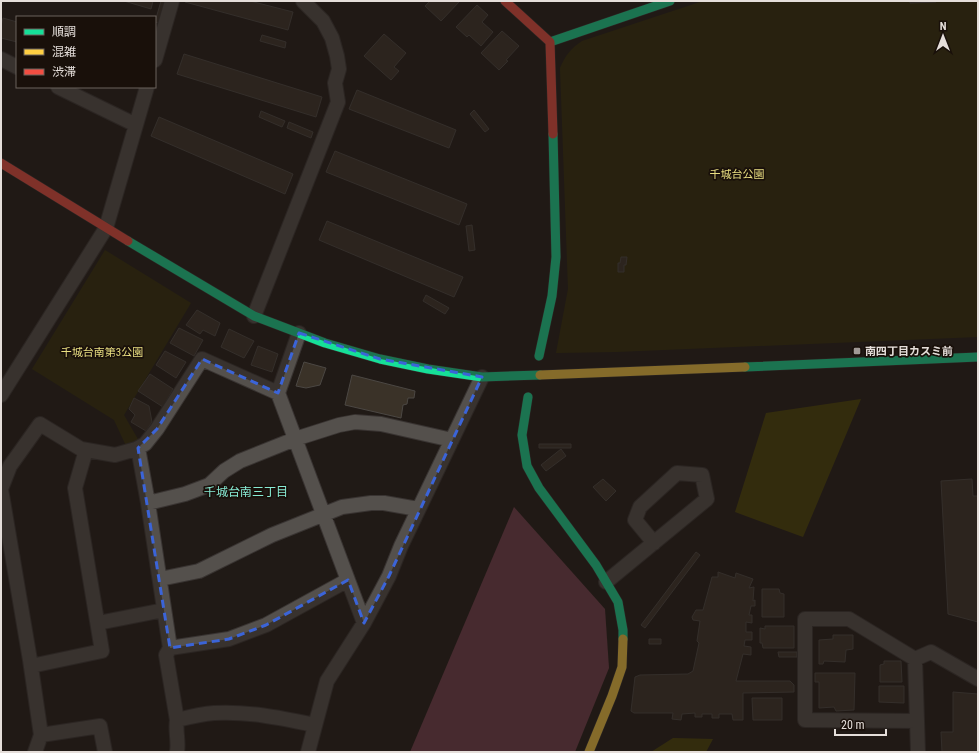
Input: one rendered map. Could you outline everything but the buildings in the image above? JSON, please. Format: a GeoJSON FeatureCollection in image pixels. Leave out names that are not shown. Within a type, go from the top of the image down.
{"type":"FeatureCollection","features":[{"type":"Feature","properties":{"kind":"street"},"geometry":{"type":"LineString","coordinates":[[156,57],[172,1]]}},
{"type":"Feature","properties":{"kind":"street"},"geometry":{"type":"LineString","coordinates":[[254,316],[338,102],[335,83],[338,69],[337,56],[332,38],[323,21],[303,1]]}},
{"type":"Feature","properties":{"kind":"street"},"geometry":{"type":"LineString","coordinates":[[505,1],[550,42],[556,257],[552,296],[540,356]]}},
{"type":"Feature","properties":{"kind":"street"},"geometry":{"type":"LineString","coordinates":[[550,42],[670,1]]}},
{"type":"Feature","properties":{"kind":"street"},"geometry":{"type":"LineString","coordinates":[[1,59],[16,66]]}},
{"type":"Feature","properties":{"kind":"street"},"geometry":{"type":"LineString","coordinates":[[60,88],[136,125]]}},
{"type":"Feature","properties":{"kind":"street"},"geometry":{"type":"LineString","coordinates":[[1,395],[106,228],[147,88]]}},
{"type":"Feature","properties":{"kind":"street"},"geometry":{"type":"LineString","coordinates":[[1,163],[106,228],[254,316],[325,343],[380,359],[428,369],[482,377],[582,374],[978,356]]}},
{"type":"Feature","properties":{"kind":"street"},"geometry":{"type":"LineString","coordinates":[[299,333],[278,393],[364,622]]}},
{"type":"Feature","properties":{"kind":"street"},"geometry":{"type":"LineString","coordinates":[[35,752],[41,736],[2,488],[10,466],[40,424],[81,449],[115,455],[138,448],[144,444],[157,430],[202,358],[278,393]]}},
{"type":"Feature","properties":{"kind":"street"},"geometry":{"type":"LineString","coordinates":[[308,752],[327,681],[364,622],[389,576],[418,509],[482,377]]}},
{"type":"Feature","properties":{"kind":"street"},"geometry":{"type":"LineString","coordinates":[[528,397],[522,435],[526,466],[539,488],[596,565],[618,602],[622,623],[622,667],[589,752]]}},
{"type":"Feature","properties":{"kind":"street"},"geometry":{"type":"LineString","coordinates":[[148,503],[185,494],[209,485],[224,471],[240,461],[295,439],[339,425],[355,422],[381,424],[452,440]]}},
{"type":"Feature","properties":{"kind":"street"},"geometry":{"type":"LineString","coordinates":[[138,448],[170,648],[166,655],[177,720],[177,752]]}},
{"type":"Feature","properties":{"kind":"street"},"geometry":{"type":"LineString","coordinates":[[31,666],[102,651],[75,488],[86,450]]}},
{"type":"Feature","properties":{"kind":"street"},"geometry":{"type":"LineString","coordinates":[[606,582],[654,543],[707,499],[702,475],[677,474],[640,507],[635,520],[654,543]]}},
{"type":"Feature","properties":{"kind":"street"},"geometry":{"type":"LineString","coordinates":[[160,579],[199,571],[272,535],[342,507],[371,503],[384,503],[418,509]]}},
{"type":"Feature","properties":{"kind":"street"},"geometry":{"type":"LineString","coordinates":[[170,648],[229,639],[266,624],[348,580]]}},
{"type":"Feature","properties":{"kind":"street"},"geometry":{"type":"LineString","coordinates":[[98,622],[164,610]]}},
{"type":"Feature","properties":{"kind":"street"},"geometry":{"type":"LineString","coordinates":[[914,659],[849,619],[805,619],[805,720],[917,721]]}},
{"type":"Feature","properties":{"kind":"street"},"geometry":{"type":"LineString","coordinates":[[914,659],[931,652],[978,679]]}},
{"type":"Feature","properties":{"kind":"street"},"geometry":{"type":"LineString","coordinates":[[914,659],[918,752]]}},
{"type":"Feature","properties":{"kind":"street"},"geometry":{"type":"LineString","coordinates":[[177,720],[212,713],[238,712],[261,714],[315,725]]}},
{"type":"Feature","properties":{"kind":"street"},"geometry":{"type":"LineString","coordinates":[[41,736],[100,726],[104,752]]}},
{"type":"Feature","properties":{"kind":"highlighted area"},"geometry":{"type":"Polygon","coordinates":[[[299,333],[380,359],[482,377],[389,576],[364,623],[348,580],[266,625],[229,639],[170,648],[138,448],[157,429],[202,359],[278,393],[299,333]]]}},
{"type":"Feature","properties":{"kind":"green space","name":"千城台公園"},"geometry":{"type":"Polygon","coordinates":[[[703,1],[978,1],[978,337],[616,352],[556,353],[568,289],[560,68],[569,53],[582,41],[703,1]]]}},
{"type":"Feature","properties":{"kind":"green space","name":"千城台南第3公園"},"geometry":{"type":"Polygon","coordinates":[[[105,250],[191,303],[124,415],[139,441],[127,448],[114,420],[32,369],[105,250]]]}},
{"type":"Feature","properties":{"kind":"shaded area"},"geometry":{"type":"Polygon","coordinates":[[[861,399],[803,537],[735,512],[766,413],[861,399]]]}},
{"type":"Feature","properties":{"kind":"shaded area"},"geometry":{"type":"Polygon","coordinates":[[[514,507],[605,609],[609,668],[575,752],[410,752],[514,507]]]}},
{"type":"Feature","properties":{"kind":"shaded area"},"geometry":{"type":"Polygon","coordinates":[[[673,738],[713,739],[706,752],[651,752],[673,738]]]}},
{"type":"Feature","properties":{"kind":"traffic: fast"},"geometry":{"type":"LineString","coordinates":[[550,42],[670,1]]}},
{"type":"Feature","properties":{"kind":"traffic: fast"},"geometry":{"type":"LineString","coordinates":[[539,356],[552,296],[556,257],[553,134]]}},
{"type":"Feature","properties":{"kind":"traffic: fast"},"geometry":{"type":"LineString","coordinates":[[128,241],[254,316],[325,343],[380,359],[428,369],[482,377],[540,375]]}},
{"type":"Feature","properties":{"kind":"traffic: fast"},"geometry":{"type":"LineString","coordinates":[[745,367],[978,357]]}},
{"type":"Feature","properties":{"kind":"traffic: fast"},"geometry":{"type":"LineString","coordinates":[[528,397],[522,435],[527,466],[539,488],[596,565],[618,602],[623,630],[623,639]]}},
{"type":"Feature","properties":{"kind":"traffic: slow"},"geometry":{"type":"LineString","coordinates":[[540,375],[745,367]]}},
{"type":"Feature","properties":{"kind":"traffic: slow"},"geometry":{"type":"LineString","coordinates":[[589,752],[622,667],[623,639]]}},
{"type":"Feature","properties":{"kind":"traffic: jam"},"geometry":{"type":"LineString","coordinates":[[505,1],[550,42],[553,134]]}},
{"type":"Feature","properties":{"kind":"traffic: jam"},"geometry":{"type":"LineString","coordinates":[[1,163],[128,241]]}},
{"type":"Feature","properties":{"kind":"place","name":"南四丁目カスミ前"},"geometry":{"type":"Point","coordinates":[857,351]}},
{"type":"Feature","properties":{"kind":"district","name":"千城台南三丁目"},"geometry":{"type":"Point","coordinates":[246,492]}}]}
